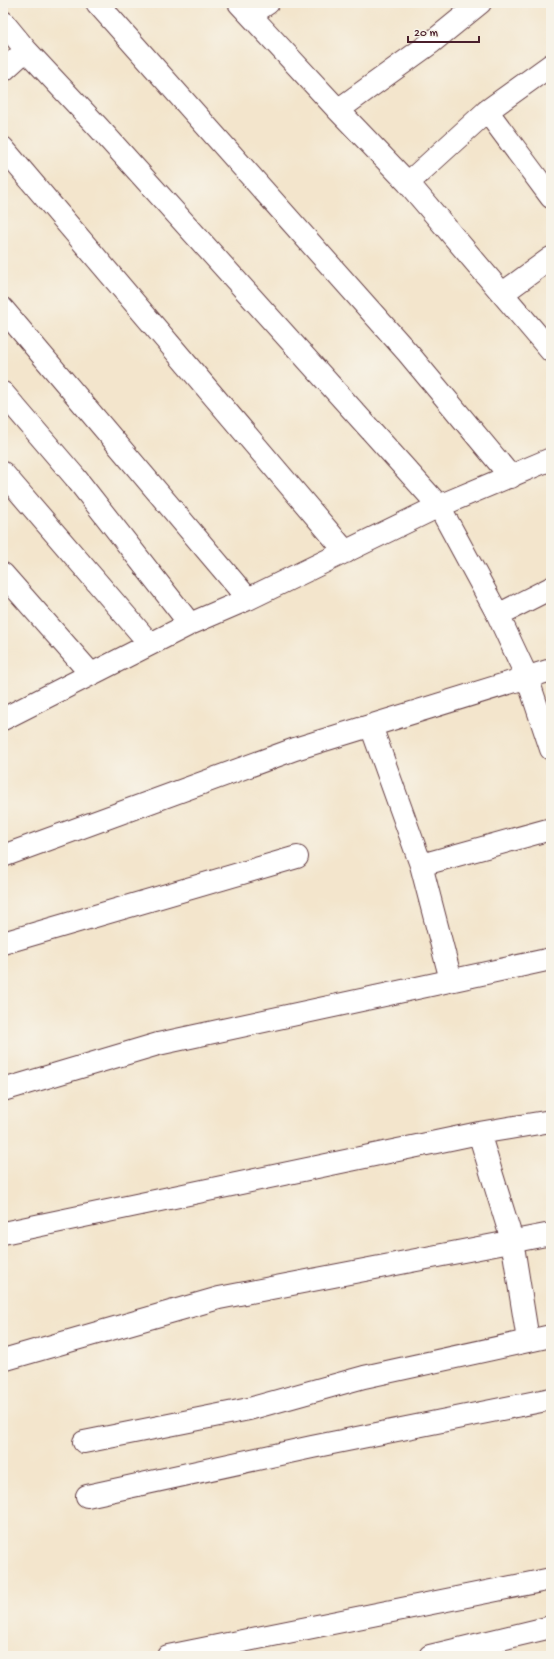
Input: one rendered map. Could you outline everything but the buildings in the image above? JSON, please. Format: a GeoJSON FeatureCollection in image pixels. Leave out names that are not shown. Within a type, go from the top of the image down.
{"type":"FeatureCollection","features":[{"type":"Feature","properties":{"kind":"street"},"geometry":{"type":"LineString","coordinates":[[97,3],[403,347],[511,477]]}},
{"type":"Feature","properties":{"kind":"street"},"geometry":{"type":"LineString","coordinates":[[338,110],[432,42],[480,3]]}},
{"type":"Feature","properties":{"kind":"street"},"geometry":{"type":"LineString","coordinates":[[252,7],[338,110],[408,183],[551,351]]}},
{"type":"Feature","properties":{"kind":"street"},"geometry":{"type":"LineString","coordinates":[[3,22],[26,50],[99,128],[439,506],[498,615],[527,678],[551,749]]}},
{"type":"Feature","properties":{"kind":"street"},"geometry":{"type":"LineString","coordinates":[[3,71],[26,50]]}},
{"type":"Feature","properties":{"kind":"street"},"geometry":{"type":"LineString","coordinates":[[408,183],[487,111],[551,65]]}},
{"type":"Feature","properties":{"kind":"street"},"geometry":{"type":"LineString","coordinates":[[487,111],[551,197]]}},
{"type":"Feature","properties":{"kind":"street"},"geometry":{"type":"LineString","coordinates":[[3,148],[346,552]]}},
{"type":"Feature","properties":{"kind":"street"},"geometry":{"type":"LineString","coordinates":[[503,293],[551,258]]}},
{"type":"Feature","properties":{"kind":"street"},"geometry":{"type":"LineString","coordinates":[[3,309],[248,599]]}},
{"type":"Feature","properties":{"kind":"street"},"geometry":{"type":"LineString","coordinates":[[3,393],[75,477],[190,624]]}},
{"type":"Feature","properties":{"kind":"street"},"geometry":{"type":"LineString","coordinates":[[3,719],[190,624],[248,599],[439,506],[551,459]]}},
{"type":"Feature","properties":{"kind":"street"},"geometry":{"type":"LineString","coordinates":[[3,473],[150,644]]}},
{"type":"Feature","properties":{"kind":"street"},"geometry":{"type":"LineString","coordinates":[[3,574],[91,674]]}},
{"type":"Feature","properties":{"kind":"street"},"geometry":{"type":"LineString","coordinates":[[498,615],[551,588]]}},
{"type":"Feature","properties":{"kind":"street"},"geometry":{"type":"LineString","coordinates":[[3,856],[295,749],[551,670]]}},
{"type":"Feature","properties":{"kind":"street"},"geometry":{"type":"LineString","coordinates":[[371,726],[421,865],[451,980]]}},
{"type":"Feature","properties":{"kind":"street"},"geometry":{"type":"LineString","coordinates":[[421,865],[551,829]]}},
{"type":"Feature","properties":{"kind":"street"},"geometry":{"type":"LineString","coordinates":[[3,943],[297,858]]}},
{"type":"Feature","properties":{"kind":"street"},"geometry":{"type":"LineString","coordinates":[[3,1090],[158,1044],[551,959]]}},
{"type":"Feature","properties":{"kind":"street"},"geometry":{"type":"LineString","coordinates":[[3,1234],[479,1133],[551,1121]]}},
{"type":"Feature","properties":{"kind":"street"},"geometry":{"type":"LineString","coordinates":[[479,1133],[512,1240],[528,1340]]}},
{"type":"Feature","properties":{"kind":"street"},"geometry":{"type":"LineString","coordinates":[[3,1360],[219,1298],[512,1240],[551,1234]]}},
{"type":"Feature","properties":{"kind":"street"},"geometry":{"type":"LineString","coordinates":[[84,1442],[249,1409],[364,1377],[551,1336]]}},
{"type":"Feature","properties":{"kind":"street"},"geometry":{"type":"LineString","coordinates":[[87,1496],[312,1447],[551,1399]]}},
{"type":"Feature","properties":{"kind":"street"},"geometry":{"type":"LineString","coordinates":[[168,1656],[551,1579]]}},
{"type":"Feature","properties":{"kind":"street"},"geometry":{"type":"LineString","coordinates":[[430,1656],[551,1627]]}}]}
